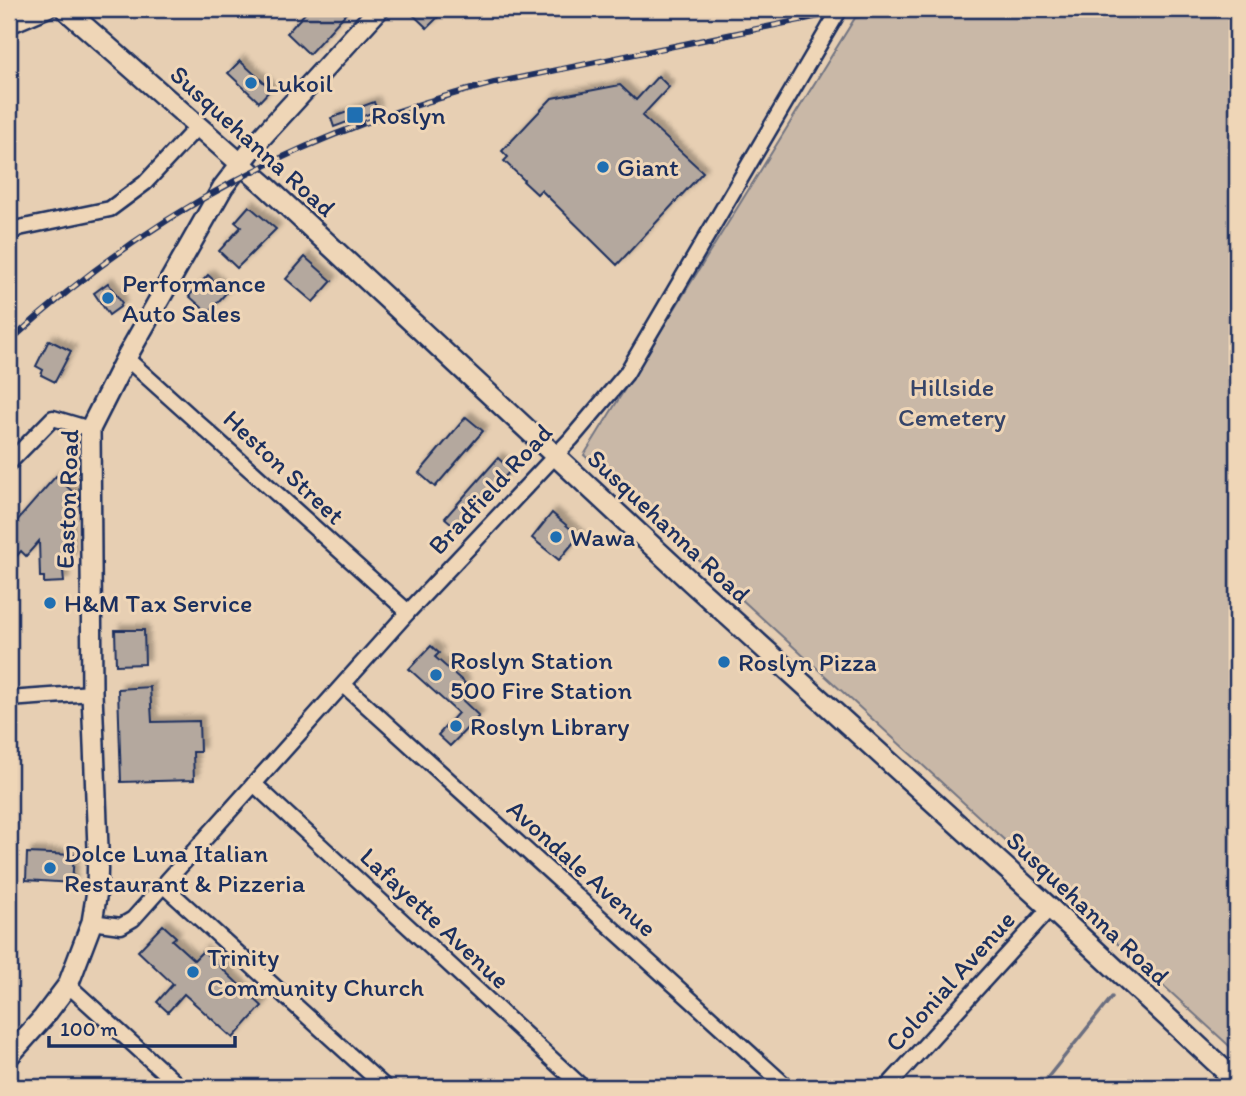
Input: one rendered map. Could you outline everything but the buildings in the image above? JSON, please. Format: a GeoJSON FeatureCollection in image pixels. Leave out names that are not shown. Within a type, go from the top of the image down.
{"type":"FeatureCollection","features":[{"type":"Feature","properties":{"kind":"main road","name":"Susquehanna Road"},"geometry":{"type":"LineString","coordinates":[[65,9],[198,126],[1237,1082]]}},
{"type":"Feature","properties":{"kind":"main road","name":"Easton Road"},"geometry":{"type":"LineString","coordinates":[[9,1056],[68,985],[92,922],[99,867],[92,694],[90,429],[126,358],[211,207],[239,164],[379,9]]}},
{"type":"Feature","properties":{"kind":"street","name":"Bradfield Road"},"geometry":{"type":"LineString","coordinates":[[92,922],[121,926],[133,919],[408,612],[571,439],[626,374],[840,9]]}},
{"type":"Feature","properties":{"kind":"street"},"geometry":{"type":"LineString","coordinates":[[9,26],[47,10]]}},
{"type":"Feature","properties":{"kind":"street"},"geometry":{"type":"LineString","coordinates":[[9,234],[19,228],[110,209],[145,183],[198,126]]}},
{"type":"Feature","properties":{"kind":"street","name":"Heston Street"},"geometry":{"type":"LineString","coordinates":[[126,358],[408,612]]}},
{"type":"Feature","properties":{"kind":"street"},"geometry":{"type":"LineString","coordinates":[[9,463],[53,418],[90,429]]}},
{"type":"Feature","properties":{"kind":"street","name":"Avondale Avenue"},"geometry":{"type":"LineString","coordinates":[[344,685],[787,1087]]}},
{"type":"Feature","properties":{"kind":"street"},"geometry":{"type":"LineString","coordinates":[[9,699],[92,694]]}},
{"type":"Feature","properties":{"kind":"street","name":"Lafayette Avenue"},"geometry":{"type":"LineString","coordinates":[[254,784],[582,1087]]}},
{"type":"Feature","properties":{"kind":"street"},"geometry":{"type":"LineString","coordinates":[[164,886],[385,1087]]}},
{"type":"Feature","properties":{"kind":"street","name":"Colonial Avenue"},"geometry":{"type":"LineString","coordinates":[[887,1087],[1050,908]]}},
{"type":"Feature","properties":{"kind":"street"},"geometry":{"type":"LineString","coordinates":[[68,985],[180,1087]]}},
{"type":"Feature","properties":{"kind":"green space","name":"Hillside Cemetery"},"geometry":{"type":"Polygon","coordinates":[[[905,9],[1237,9],[1237,1053],[584,455],[855,18],[905,9]]]}},
{"type":"Feature","properties":{"kind":"waterway"},"geometry":{"type":"LineString","coordinates":[[1040,1087],[1112,997]]}},
{"type":"Feature","properties":{"kind":"railway"},"geometry":{"type":"LineString","coordinates":[[9,342],[63,295],[176,215],[295,151],[359,125],[425,102],[494,83],[854,9]]}},
{"type":"Feature","properties":{"kind":"place","name":"Lukoil"},"geometry":{"type":"Point","coordinates":[251,83]}},
{"type":"Feature","properties":{"kind":"place","name":"Roslyn"},"geometry":{"type":"Point","coordinates":[355,115]}},
{"type":"Feature","properties":{"kind":"place","name":"Giant"},"geometry":{"type":"Point","coordinates":[603,167]}},
{"type":"Feature","properties":{"kind":"place","name":"Performance Auto Sales"},"geometry":{"type":"Point","coordinates":[108,298]}},
{"type":"Feature","properties":{"kind":"place","name":"Wawa"},"geometry":{"type":"Point","coordinates":[556,537]}},
{"type":"Feature","properties":{"kind":"place","name":"H&M Tax Service"},"geometry":{"type":"Point","coordinates":[50,603]}},
{"type":"Feature","properties":{"kind":"place","name":"Roslyn Pizza"},"geometry":{"type":"Point","coordinates":[724,662]}},
{"type":"Feature","properties":{"kind":"place","name":"Roslyn Station 500 Fire Station"},"geometry":{"type":"Point","coordinates":[436,675]}},
{"type":"Feature","properties":{"kind":"place","name":"Roslyn Library"},"geometry":{"type":"Point","coordinates":[456,726]}},
{"type":"Feature","properties":{"kind":"place","name":"Dolce Luna Italian Restaurant & Pizzeria"},"geometry":{"type":"Point","coordinates":[50,868]}},
{"type":"Feature","properties":{"kind":"place","name":"Trinity Community Church"},"geometry":{"type":"Point","coordinates":[193,972]}}]}
